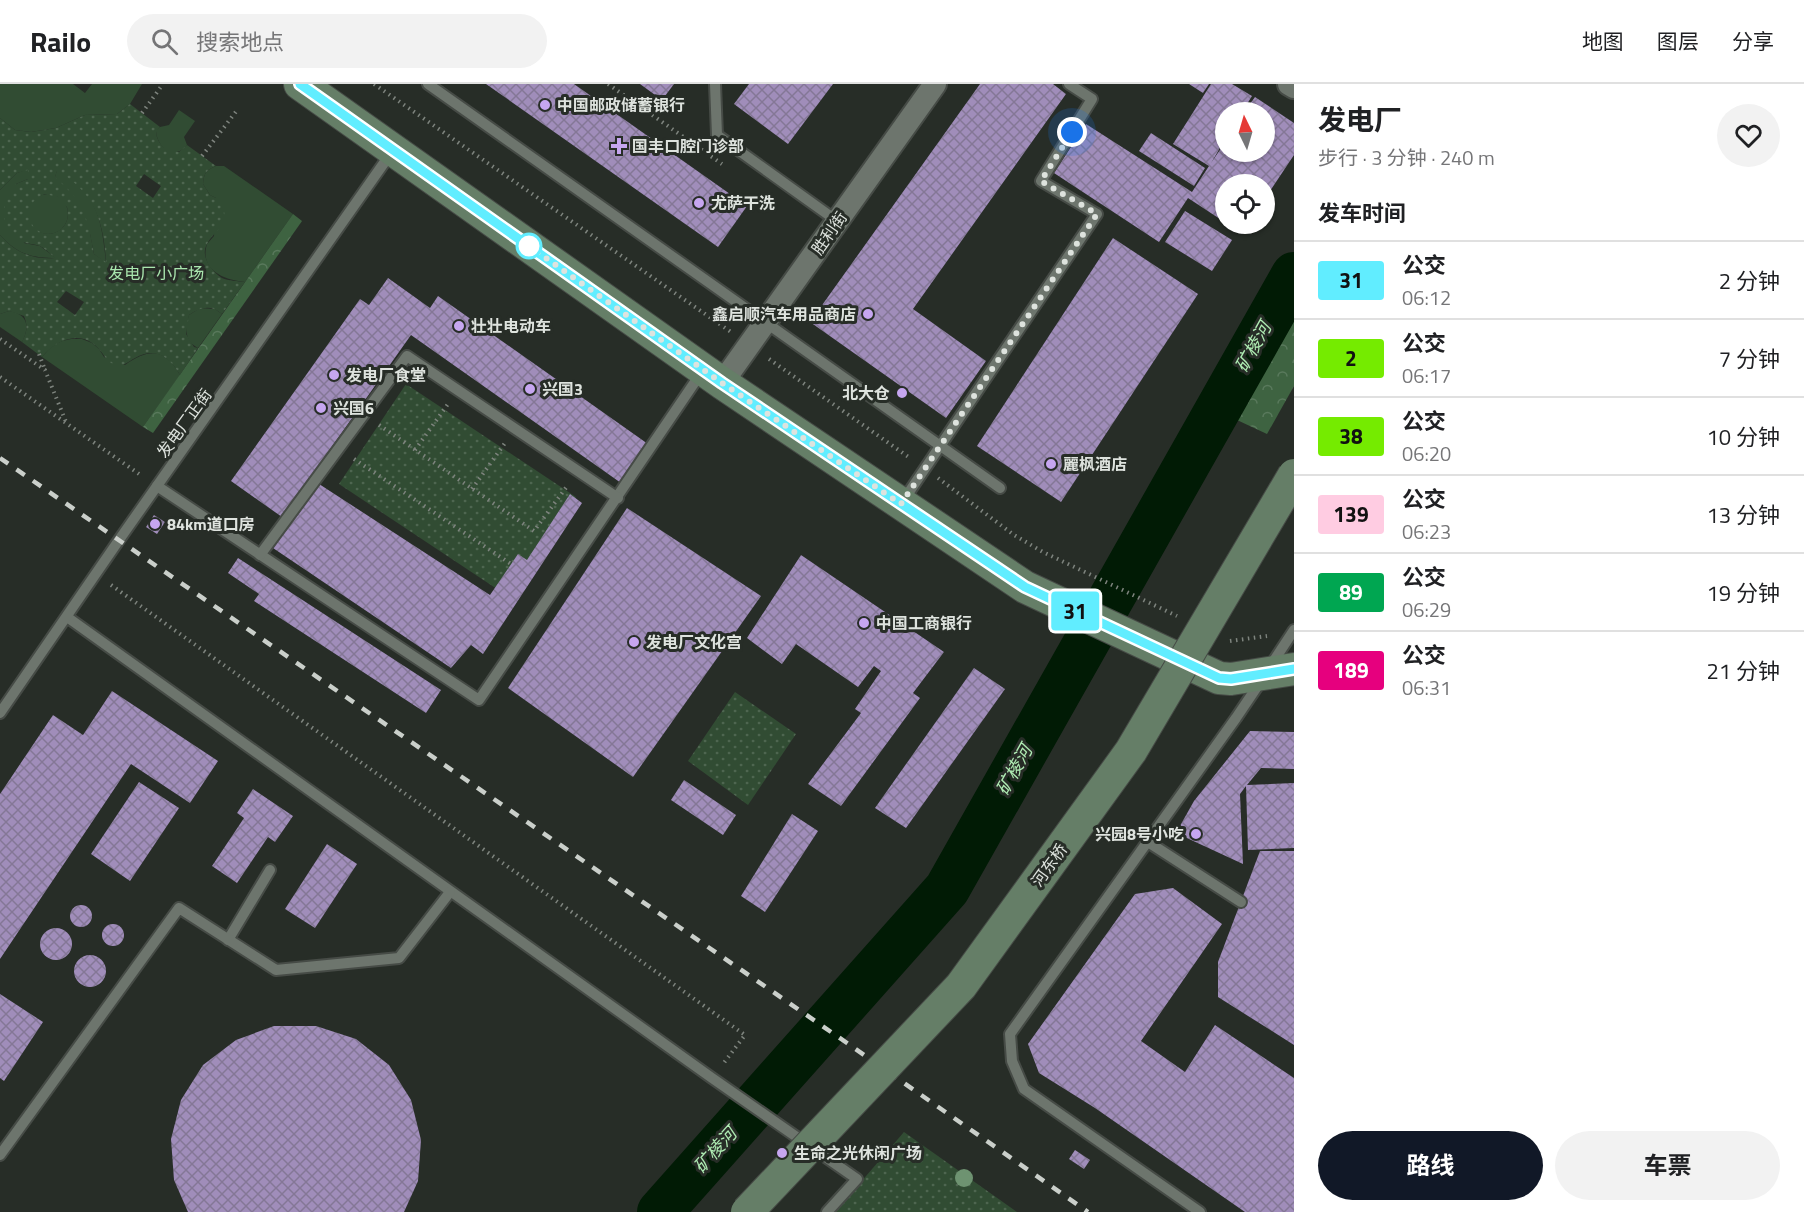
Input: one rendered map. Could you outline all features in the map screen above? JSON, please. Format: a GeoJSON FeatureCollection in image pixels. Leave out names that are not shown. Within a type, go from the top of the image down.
{"type":"FeatureCollection","features":[{"type":"Feature","properties":{"kind":"main road"},"geometry":{"type":"LineString","coordinates":[[300,84],[713,376],[1025,587],[1219,678],[1231,679],[1280,671]]}},
{"type":"Feature","properties":{"kind":"main road","name":"河东桥"},"geometry":{"type":"LineString","coordinates":[[747,1212],[961,986],[1131,751],[1294,475]]}},
{"type":"Feature","properties":{"kind":"street","name":"胜利街"},"geometry":{"type":"LineString","coordinates":[[713,376],[749,345],[935,84]]}},
{"type":"Feature","properties":{"kind":"street"},"geometry":{"type":"LineString","coordinates":[[1289,84],[1294,87]]}},
{"type":"Feature","properties":{"kind":"lane"},"geometry":{"type":"LineString","coordinates":[[428,84],[1000,488]]}},
{"type":"Feature","properties":{"kind":"lane"},"geometry":{"type":"LineString","coordinates":[[715,84],[717,135],[837,221]]}},
{"type":"Feature","properties":{"kind":"lane"},"geometry":{"type":"LineString","coordinates":[[901,504],[1097,214],[1041,181],[1092,99],[1069,84]]}},
{"type":"Feature","properties":{"kind":"lane","name":"发电厂正街"},"geometry":{"type":"LineString","coordinates":[[0,713],[393,150]]}},
{"type":"Feature","properties":{"kind":"lane"},"geometry":{"type":"LineString","coordinates":[[260,555],[407,356],[618,498]]}},
{"type":"Feature","properties":{"kind":"lane"},"geometry":{"type":"LineString","coordinates":[[157,486],[479,700],[618,498],[713,376]]}},
{"type":"Feature","properties":{"kind":"lane"},"geometry":{"type":"LineString","coordinates":[[67,617],[857,1179],[827,1212]]}},
{"type":"Feature","properties":{"kind":"lane"},"geometry":{"type":"LineString","coordinates":[[1200,1212],[1024,1089],[1012,1061],[1010,1034],[1236,718],[1280,671],[1294,631]]}},
{"type":"Feature","properties":{"kind":"lane"},"geometry":{"type":"LineString","coordinates":[[1148,842],[1241,902]]}},
{"type":"Feature","properties":{"kind":"lane"},"geometry":{"type":"LineString","coordinates":[[228,940],[270,870]]}},
{"type":"Feature","properties":{"kind":"lane"},"geometry":{"type":"LineString","coordinates":[[0,1155],[179,908],[276,970],[399,958],[450,891]]}},
{"type":"Feature","properties":{"kind":"path"},"geometry":{"type":"LineString","coordinates":[[142,113],[163,84]]}},
{"type":"Feature","properties":{"kind":"path"},"geometry":{"type":"LineString","coordinates":[[374,84],[925,468],[1014,535],[1043,552],[1185,620]]}},
{"type":"Feature","properties":{"kind":"path"},"geometry":{"type":"LineString","coordinates":[[608,84],[725,166]]}},
{"type":"Feature","properties":{"kind":"path"},"geometry":{"type":"LineString","coordinates":[[202,156],[238,109]]}},
{"type":"Feature","properties":{"kind":"path"},"geometry":{"type":"LineString","coordinates":[[0,339],[45,370]]}},
{"type":"Feature","properties":{"kind":"path"},"geometry":{"type":"LineString","coordinates":[[39,354],[66,423]]}},
{"type":"Feature","properties":{"kind":"path"},"geometry":{"type":"LineString","coordinates":[[0,377],[157,486]]}},
{"type":"Feature","properties":{"kind":"path"},"geometry":{"type":"LineString","coordinates":[[416,450],[458,390]]}},
{"type":"Feature","properties":{"kind":"path"},"geometry":{"type":"LineString","coordinates":[[363,415],[534,531],[578,471]]}},
{"type":"Feature","properties":{"kind":"path"},"geometry":{"type":"LineString","coordinates":[[472,489],[516,429]]}},
{"type":"Feature","properties":{"kind":"path"},"geometry":{"type":"LineString","coordinates":[[339,448],[511,564]]}},
{"type":"Feature","properties":{"kind":"path"},"geometry":{"type":"LineString","coordinates":[[95,574],[745,1035],[712,1078]]}},
{"type":"Feature","properties":{"kind":"path"},"geometry":{"type":"LineString","coordinates":[[1221,637],[1229,641],[1294,631]]}},
{"type":"Feature","properties":{"kind":"green space"},"geometry":{"type":"Polygon","coordinates":[[[0,84],[73,84],[85,93],[92,84],[142,84],[130,104],[117,114],[85,115],[56,128],[31,132],[15,130],[0,118],[0,84]]]}},
{"type":"Feature","properties":{"kind":"green space","name":"发电厂小广场"},"geometry":{"type":"Polygon","coordinates":[[[130,104],[160,127],[156,132],[158,141],[163,147],[179,152],[187,145],[216,166],[206,172],[203,184],[210,195],[220,200],[225,216],[221,226],[206,246],[206,259],[211,268],[222,278],[245,282],[222,314],[214,309],[206,308],[189,315],[186,334],[194,347],[198,348],[180,375],[172,363],[155,353],[142,355],[123,365],[114,364],[91,342],[84,339],[68,339],[61,342],[42,357],[22,342],[26,329],[24,316],[9,311],[0,314],[0,235],[24,254],[39,258],[55,258],[40,246],[13,237],[6,225],[4,211],[7,197],[15,185],[28,179],[28,170],[17,173],[0,190],[0,118],[15,130],[31,132],[56,128],[85,115],[117,114],[130,104]],[[57,171],[55,177],[79,203],[87,221],[94,254],[106,262],[103,234],[95,209],[80,188],[70,179],[57,171]],[[144,174],[136,186],[153,198],[161,186],[144,174]],[[45,194],[35,200],[30,208],[29,216],[37,230],[52,233],[61,229],[67,219],[67,207],[58,197],[45,194]],[[66,291],[57,302],[75,315],[84,302],[66,291]]]}},
{"type":"Feature","properties":{"kind":"green space"},"geometry":{"type":"Polygon","coordinates":[[[179,110],[195,121],[184,137],[187,145],[182,150],[172,152],[163,147],[156,131],[160,127],[169,125],[179,110]]]}},
{"type":"Feature","properties":{"kind":"green space"},"geometry":{"type":"Polygon","coordinates":[[[216,166],[224,166],[293,214],[245,282],[229,279],[215,272],[210,267],[205,253],[207,244],[214,236],[216,198],[210,195],[203,184],[206,172],[216,166]]]}},
{"type":"Feature","properties":{"kind":"green space"},"geometry":{"type":"Polygon","coordinates":[[[28,169],[28,179],[16,184],[24,243],[40,246],[56,258],[25,254],[12,247],[0,235],[0,190],[17,173],[28,169]]]}},
{"type":"Feature","properties":{"kind":"green space"},"geometry":{"type":"Polygon","coordinates":[[[57,170],[81,188],[95,209],[102,233],[106,263],[94,254],[90,234],[55,177],[57,170]]]}},
{"type":"Feature","properties":{"kind":"green space"},"geometry":{"type":"Polygon","coordinates":[[[48,194],[62,200],[68,214],[62,228],[48,234],[34,228],[28,214],[34,200],[48,194]]]}},
{"type":"Feature","properties":{"kind":"green space"},"geometry":{"type":"Polygon","coordinates":[[[293,214],[302,221],[153,433],[143,427],[293,214]]]}},
{"type":"Feature","properties":{"kind":"green space"},"geometry":{"type":"Polygon","coordinates":[[[200,308],[215,309],[222,314],[198,348],[190,342],[186,329],[189,315],[200,308]]]}},
{"type":"Feature","properties":{"kind":"green space"},"geometry":{"type":"Polygon","coordinates":[[[9,311],[20,315],[26,322],[22,342],[0,327],[0,314],[9,311]]]}},
{"type":"Feature","properties":{"kind":"green space"},"geometry":{"type":"Polygon","coordinates":[[[1294,318],[1294,386],[1267,434],[1237,420],[1294,318]]]}},
{"type":"Feature","properties":{"kind":"green space"},"geometry":{"type":"Polygon","coordinates":[[[71,339],[82,339],[92,343],[104,357],[125,365],[149,354],[162,355],[180,375],[143,427],[42,357],[55,345],[71,339]]]}},
{"type":"Feature","properties":{"kind":"green space"},"geometry":{"type":"Polygon","coordinates":[[[406,384],[576,497],[509,597],[339,484],[406,384]]]}},
{"type":"Feature","properties":{"kind":"green space"},"geometry":{"type":"Polygon","coordinates":[[[735,692],[796,734],[748,805],[688,761],[735,692]]]}},
{"type":"Feature","properties":{"kind":"green space"},"geometry":{"type":"Polygon","coordinates":[[[904,1132],[1017,1212],[835,1212],[904,1132]]]}},
{"type":"Feature","properties":{"kind":"building"},"geometry":{"type":"Polygon","coordinates":[[[486,84],[574,84],[747,206],[718,247],[486,84]]]}},
{"type":"Feature","properties":{"kind":"building"},"geometry":{"type":"Polygon","coordinates":[[[640,84],[674,84],[662,100],[640,84]]]}},
{"type":"Feature","properties":{"kind":"building"},"geometry":{"type":"Polygon","coordinates":[[[749,84],[833,84],[788,144],[734,104],[749,84]]]}},
{"type":"Feature","properties":{"kind":"building"},"geometry":{"type":"Polygon","coordinates":[[[980,84],[1053,84],[1066,94],[913,309],[986,361],[946,418],[810,322],[980,84]]]}},
{"type":"Feature","properties":{"kind":"building"},"geometry":{"type":"Polygon","coordinates":[[[1189,84],[1209,84],[1203,93],[1189,84]]]}},
{"type":"Feature","properties":{"kind":"building"},"geometry":{"type":"Polygon","coordinates":[[[1211,84],[1232,84],[1252,96],[1248,102],[1215,102],[1215,156],[1211,163],[1215,157],[1215,162],[1275,162],[1275,110],[1294,123],[1294,155],[1275,184],[1275,174],[1215,174],[1215,216],[1188,198],[1159,242],[1054,173],[1086,124],[1192,192],[1209,166],[1173,144],[1211,84]]]}},
{"type":"Feature","properties":{"kind":"building"},"geometry":{"type":"Polygon","coordinates":[[[1255,97],[1262,102],[1251,102],[1255,97]]]}},
{"type":"Feature","properties":{"kind":"building"},"geometry":{"type":"Polygon","coordinates":[[[1151,133],[1205,168],[1194,186],[1139,151],[1151,133]]]}},
{"type":"Feature","properties":{"kind":"building"},"geometry":{"type":"Polygon","coordinates":[[[1185,211],[1215,230],[1215,234],[1222,234],[1232,240],[1212,271],[1165,242],[1185,211]]]}},
{"type":"Feature","properties":{"kind":"building"},"geometry":{"type":"Polygon","coordinates":[[[1113,238],[1198,294],[1061,502],[977,446],[1113,238]]]}},
{"type":"Feature","properties":{"kind":"building"},"geometry":{"type":"Polygon","coordinates":[[[388,278],[430,308],[438,296],[648,444],[621,483],[411,335],[282,517],[231,481],[360,299],[369,305],[388,278]]]}},
{"type":"Feature","properties":{"kind":"building"},"geometry":{"type":"Polygon","coordinates":[[[316,482],[490,595],[518,554],[527,560],[570,494],[582,503],[483,654],[471,645],[451,668],[273,548],[316,482]]]}},
{"type":"Feature","properties":{"kind":"building","name":"发电厂文化宫"},"geometry":{"type":"Polygon","coordinates":[[[627,508],[761,596],[633,777],[508,688],[627,508]]]}},
{"type":"Feature","properties":{"kind":"building","name":"84km道口房"},"geometry":{"type":"Polygon","coordinates":[[[154,515],[165,522],[157,534],[146,527],[154,515]]]}},
{"type":"Feature","properties":{"kind":"building"},"geometry":{"type":"Polygon","coordinates":[[[801,555],[944,652],[913,693],[920,698],[841,806],[808,784],[861,713],[855,709],[881,671],[874,666],[858,687],[796,644],[782,664],[747,638],[801,555]]]}},
{"type":"Feature","properties":{"kind":"building"},"geometry":{"type":"Polygon","coordinates":[[[238,558],[441,690],[426,713],[254,601],[259,594],[228,573],[238,558]]]}},
{"type":"Feature","properties":{"kind":"building"},"geometry":{"type":"Polygon","coordinates":[[[974,668],[1005,689],[906,828],[875,808],[974,668]]]}},
{"type":"Feature","properties":{"kind":"building"},"geometry":{"type":"Polygon","coordinates":[[[112,691],[218,761],[190,803],[131,764],[0,959],[0,794],[53,715],[83,735],[112,691]]]}},
{"type":"Feature","properties":{"kind":"building"},"geometry":{"type":"Polygon","coordinates":[[[1250,731],[1294,732],[1294,769],[1261,768],[1247,785],[1294,783],[1294,848],[1248,850],[1246,786],[1240,794],[1243,864],[1176,833],[1194,801],[1250,731]]]}},
{"type":"Feature","properties":{"kind":"building"},"geometry":{"type":"Polygon","coordinates":[[[684,780],[736,815],[723,835],[671,800],[684,780]]]}},
{"type":"Feature","properties":{"kind":"building"},"geometry":{"type":"Polygon","coordinates":[[[139,782],[179,808],[130,881],[91,854],[139,782]]]}},
{"type":"Feature","properties":{"kind":"building"},"geometry":{"type":"Polygon","coordinates":[[[253,789],[293,816],[275,842],[268,837],[237,883],[212,866],[244,818],[237,813],[253,789]]]}},
{"type":"Feature","properties":{"kind":"building"},"geometry":{"type":"Polygon","coordinates":[[[792,814],[818,831],[765,912],[741,896],[792,814]]]}},
{"type":"Feature","properties":{"kind":"building"},"geometry":{"type":"Polygon","coordinates":[[[327,844],[357,864],[315,928],[285,909],[327,844]]]}},
{"type":"Feature","properties":{"kind":"building"},"geometry":{"type":"Polygon","coordinates":[[[1260,851],[1294,851],[1294,1045],[1218,997],[1218,962],[1260,851]]]}},
{"type":"Feature","properties":{"kind":"building"},"geometry":{"type":"Polygon","coordinates":[[[1173,888],[1222,924],[1141,1041],[1185,1072],[1215,1025],[1294,1078],[1294,1212],[1245,1212],[1095,1108],[1039,1073],[1028,1044],[1135,894],[1173,888]]]}},
{"type":"Feature","properties":{"kind":"building"},"geometry":{"type":"Polygon","coordinates":[[[81,905],[89,908],[92,916],[89,924],[81,927],[73,924],[70,916],[73,908],[81,905]]]}},
{"type":"Feature","properties":{"kind":"building"},"geometry":{"type":"Polygon","coordinates":[[[113,924],[121,927],[124,935],[121,943],[113,946],[105,943],[102,935],[105,927],[113,924]]]}},
{"type":"Feature","properties":{"kind":"building"},"geometry":{"type":"Polygon","coordinates":[[[56,928],[67,933],[72,944],[67,955],[56,960],[45,955],[40,944],[45,933],[56,928]]]}},
{"type":"Feature","properties":{"kind":"building"},"geometry":{"type":"Polygon","coordinates":[[[90,955],[101,960],[106,971],[101,982],[90,987],[79,982],[74,971],[79,960],[90,955]]]}},
{"type":"Feature","properties":{"kind":"building"},"geometry":{"type":"Polygon","coordinates":[[[0,994],[43,1022],[4,1081],[0,1078],[0,994]]]}},
{"type":"Feature","properties":{"kind":"building"},"geometry":{"type":"Polygon","coordinates":[[[274,1026],[316,1026],[356,1039],[389,1065],[411,1100],[421,1140],[418,1181],[404,1212],[188,1212],[174,1180],[171,1139],[181,1100],[203,1065],[236,1040],[274,1026]]]}},
{"type":"Feature","properties":{"kind":"building"},"geometry":{"type":"Polygon","coordinates":[[[1075,1150],[1090,1160],[1084,1169],[1069,1159],[1075,1150]]]}},
{"type":"Feature","properties":{"kind":"waterway","name":"矿棱河"},"geometry":{"type":"LineString","coordinates":[[660,1212],[947,889],[1294,275]]}},
{"type":"Feature","properties":{"kind":"railway"},"geometry":{"type":"LineString","coordinates":[[0,458],[1088,1212]]}},
{"type":"Feature","properties":{"kind":"bus line","name":"31"},"geometry":{"type":"LineString","coordinates":[[300,84],[722,383],[1025,587],[1219,678],[1231,679],[1294,669]]}},
{"type":"Feature","properties":{"kind":"place","name":"中国邮政储蓄银行"},"geometry":{"type":"Point","coordinates":[545,105]}},
{"type":"Feature","properties":{"kind":"place","name":"国丰口腔门诊部"},"geometry":{"type":"Point","coordinates":[619,146]}},
{"type":"Feature","properties":{"kind":"place","name":"尤萨干洗"},"geometry":{"type":"Point","coordinates":[699,203]}},
{"type":"Feature","properties":{"kind":"place","name":"鑫启顺汽车用品商店"},"geometry":{"type":"Point","coordinates":[868,314]}},
{"type":"Feature","properties":{"kind":"place","name":"壮壮电动车"},"geometry":{"type":"Point","coordinates":[459,326]}},
{"type":"Feature","properties":{"kind":"place","name":"发电厂食堂"},"geometry":{"type":"Point","coordinates":[334,375]}},
{"type":"Feature","properties":{"kind":"place","name":"兴国3"},"geometry":{"type":"Point","coordinates":[530,389]}},
{"type":"Feature","properties":{"kind":"place","name":"北大仓"},"geometry":{"type":"Point","coordinates":[902,393]}},
{"type":"Feature","properties":{"kind":"place","name":"兴国6"},"geometry":{"type":"Point","coordinates":[321,408]}},
{"type":"Feature","properties":{"kind":"place","name":"麗枫酒店"},"geometry":{"type":"Point","coordinates":[1051,464]}},
{"type":"Feature","properties":{"kind":"place","name":"84km道口房"},"geometry":{"type":"Point","coordinates":[155,524]}},
{"type":"Feature","properties":{"kind":"place","name":"中国工商银行"},"geometry":{"type":"Point","coordinates":[864,623]}},
{"type":"Feature","properties":{"kind":"place","name":"发电厂文化宫"},"geometry":{"type":"Point","coordinates":[634,642]}},
{"type":"Feature","properties":{"kind":"place","name":"兴园8号小吃"},"geometry":{"type":"Point","coordinates":[1196,834]}},
{"type":"Feature","properties":{"kind":"place","name":"生命之光休闲广场"},"geometry":{"type":"Point","coordinates":[782,1153]}},
{"type":"Feature","properties":{"kind":"route"},"geometry":{"type":"LineString","coordinates":[[529,246],[722,383],[901,504],[1097,214],[1041,181],[1072,132]]}}]}
